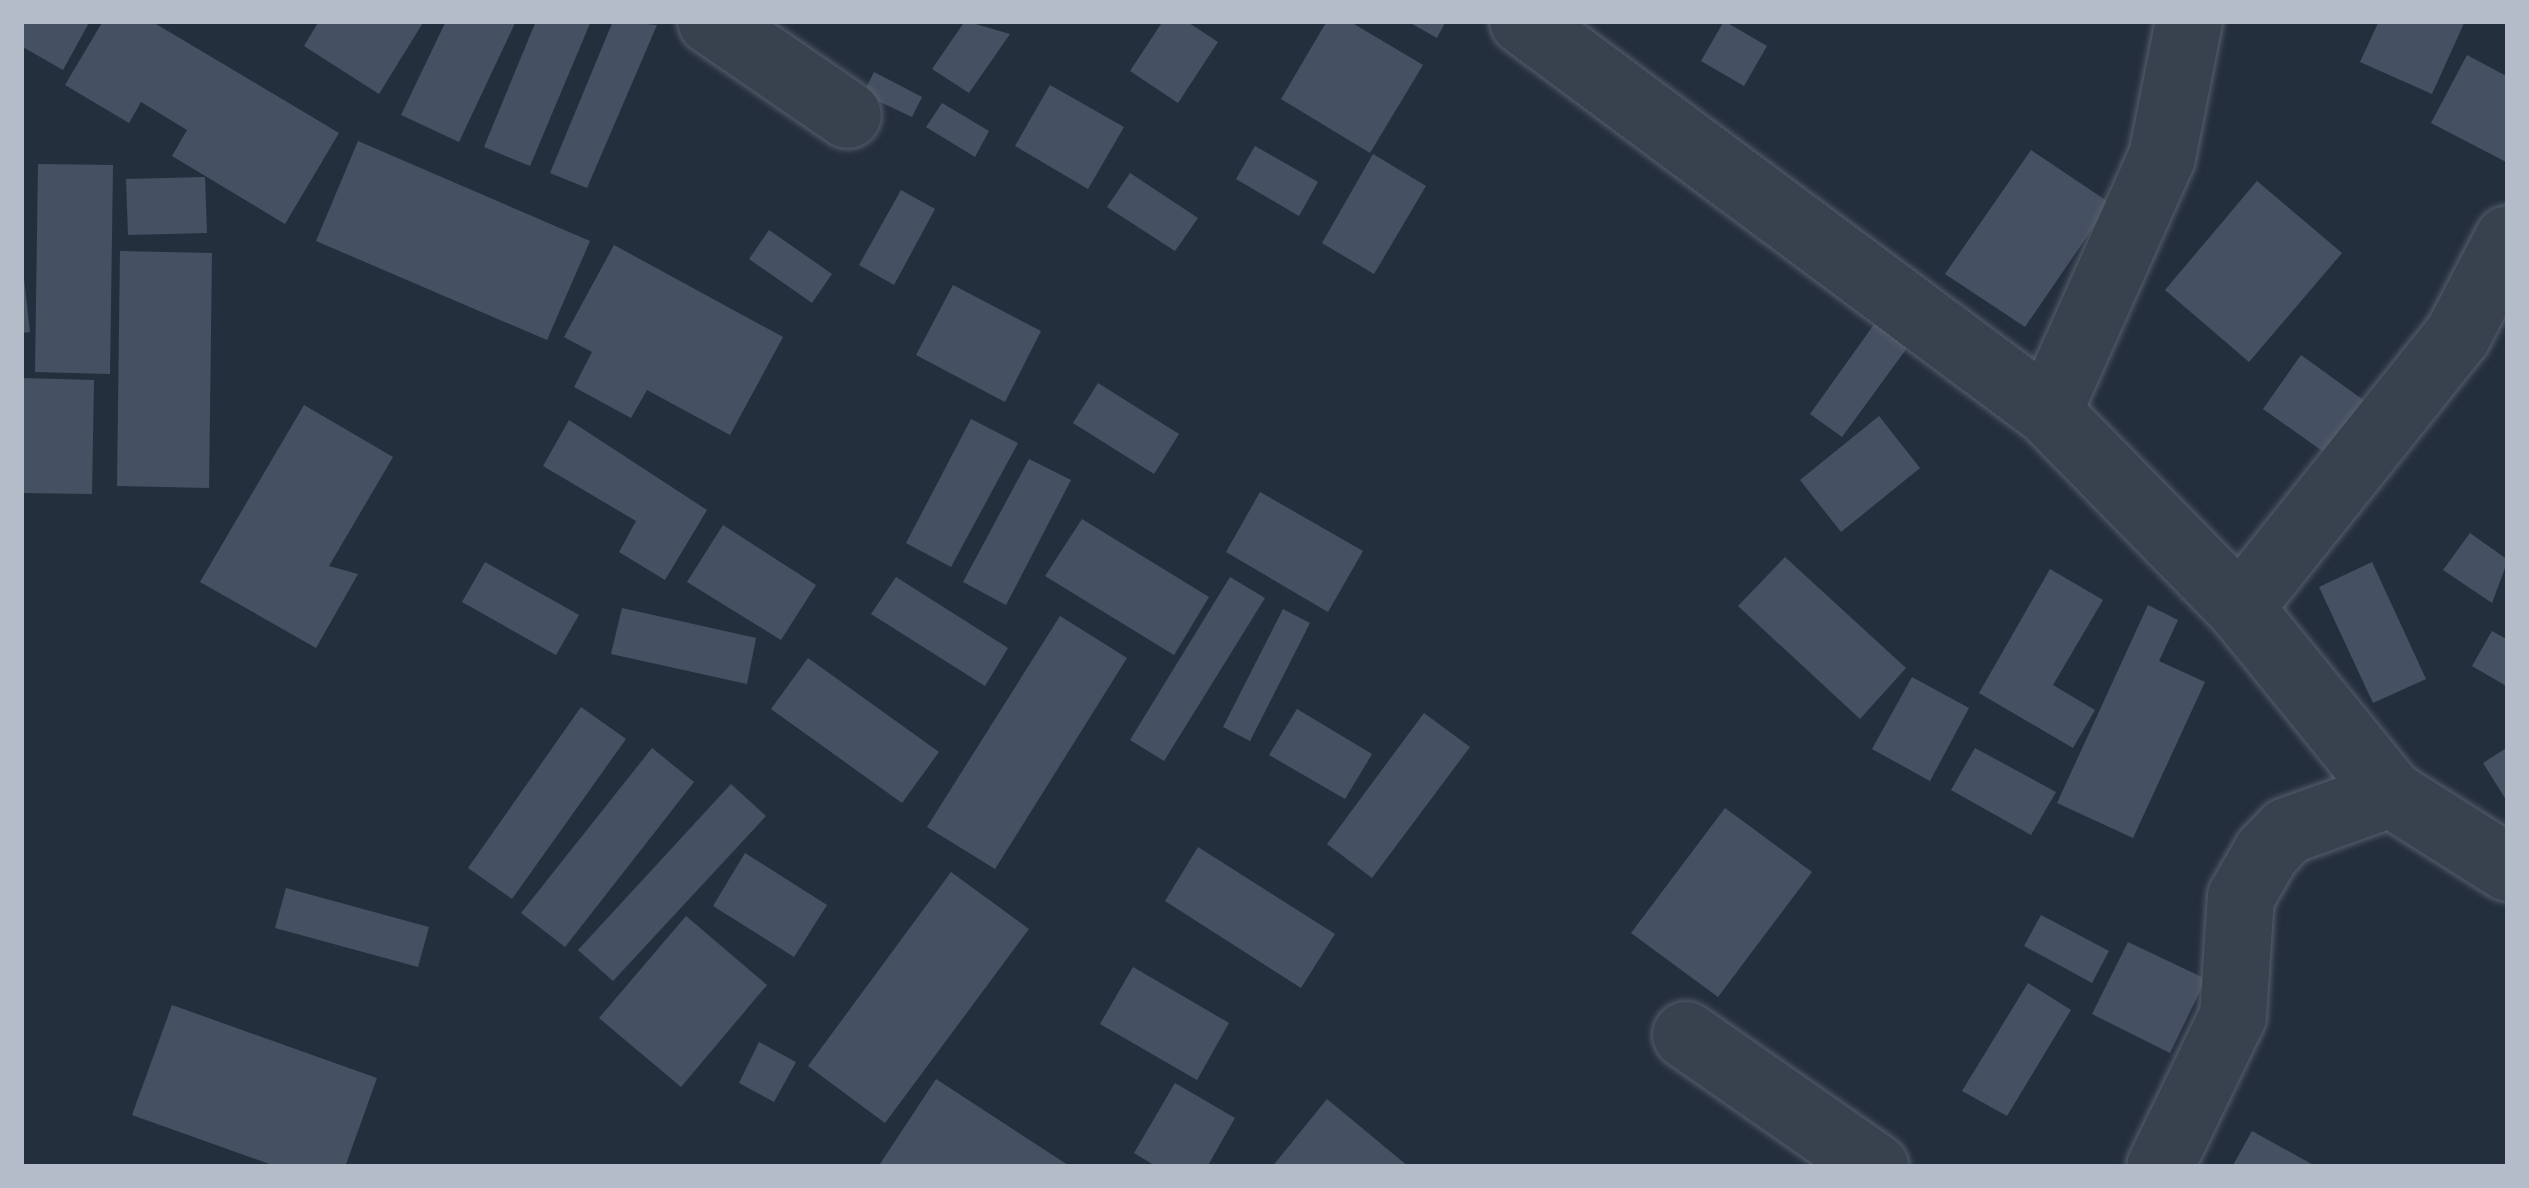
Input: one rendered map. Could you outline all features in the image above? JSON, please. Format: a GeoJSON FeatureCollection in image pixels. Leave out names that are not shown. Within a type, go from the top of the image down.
{"type":"FeatureCollection","features":[{"type":"Feature","properties":{"kind":"street"},"geometry":{"type":"LineString","coordinates":[[711,21],[848,115]]}},
{"type":"Feature","properties":{"kind":"street"},"geometry":{"type":"LineString","coordinates":[[1523,21],[2048,412],[2240,608],[2391,794],[2508,868]]}},
{"type":"Feature","properties":{"kind":"street"},"geometry":{"type":"LineString","coordinates":[[2048,412],[2162,158],[2189,21]]}},
{"type":"Feature","properties":{"kind":"street"},"geometry":{"type":"LineString","coordinates":[[2240,608],[2458,334],[2508,239]]}},
{"type":"Feature","properties":{"kind":"street"},"geometry":{"type":"LineString","coordinates":[[2160,1167],[2233,1016],[2241,897],[2267,852],[2287,831],[2391,794]]}},
{"type":"Feature","properties":{"kind":"street"},"geometry":{"type":"LineString","coordinates":[[1687,1035],[1875,1167]]}},
{"type":"Feature","properties":{"kind":"building"},"geometry":{"type":"Polygon","coordinates":[[[21,21],[90,21],[63,70],[21,46],[21,21]]]}},
{"type":"Feature","properties":{"kind":"building"},"geometry":{"type":"Polygon","coordinates":[[[103,21],[151,21],[339,133],[285,224],[172,156],[187,130],[141,102],[129,123],[65,85],[103,21]]]}},
{"type":"Feature","properties":{"kind":"building"},"geometry":{"type":"Polygon","coordinates":[[[319,21],[424,21],[379,94],[304,46],[319,21]]]}},
{"type":"Feature","properties":{"kind":"building"},"geometry":{"type":"Polygon","coordinates":[[[446,21],[516,21],[459,142],[401,115],[446,21]]]}},
{"type":"Feature","properties":{"kind":"building"},"geometry":{"type":"Polygon","coordinates":[[[536,21],[591,21],[530,166],[484,147],[536,21]]]}},
{"type":"Feature","properties":{"kind":"building"},"geometry":{"type":"Polygon","coordinates":[[[613,21],[657,25],[587,188],[550,173],[613,21]]]}},
{"type":"Feature","properties":{"kind":"building"},"geometry":{"type":"Polygon","coordinates":[[[965,21],[1010,34],[969,93],[932,69],[965,21]]]}},
{"type":"Feature","properties":{"kind":"building"},"geometry":{"type":"Polygon","coordinates":[[[1163,21],[1186,21],[1218,42],[1178,103],[1130,71],[1163,21]]]}},
{"type":"Feature","properties":{"kind":"building"},"geometry":{"type":"Polygon","coordinates":[[[1327,21],[1349,21],[1423,65],[1370,153],[1281,99],[1327,21]]]}},
{"type":"Feature","properties":{"kind":"building"},"geometry":{"type":"Polygon","coordinates":[[[1407,21],[1446,21],[1437,38],[1407,21]]]}},
{"type":"Feature","properties":{"kind":"building"},"geometry":{"type":"Polygon","coordinates":[[[1724,21],[1767,46],[1744,86],[1701,61],[1724,21]]]}},
{"type":"Feature","properties":{"kind":"building"},"geometry":{"type":"Polygon","coordinates":[[[2379,21],[2465,21],[2432,94],[2360,62],[2379,21]]]}},
{"type":"Feature","properties":{"kind":"building"},"geometry":{"type":"Polygon","coordinates":[[[2467,55],[2508,77],[2508,163],[2431,123],[2467,55]]]}},
{"type":"Feature","properties":{"kind":"building"},"geometry":{"type":"Polygon","coordinates":[[[874,72],[922,97],[912,117],[863,94],[874,72]]]}},
{"type":"Feature","properties":{"kind":"building"},"geometry":{"type":"Polygon","coordinates":[[[1050,85],[1124,127],[1088,189],[1015,146],[1050,85]]]}},
{"type":"Feature","properties":{"kind":"building"},"geometry":{"type":"Polygon","coordinates":[[[942,103],[989,131],[975,157],[926,127],[942,103]]]}},
{"type":"Feature","properties":{"kind":"building"},"geometry":{"type":"Polygon","coordinates":[[[358,141],[590,241],[547,340],[316,241],[358,141]]]}},
{"type":"Feature","properties":{"kind":"building"},"geometry":{"type":"Polygon","coordinates":[[[1255,146],[1318,182],[1299,216],[1236,179],[1255,146]]]}},
{"type":"Feature","properties":{"kind":"building"},"geometry":{"type":"Polygon","coordinates":[[[2031,150],[2110,203],[2025,327],[1945,274],[2031,150]]]}},
{"type":"Feature","properties":{"kind":"building"},"geometry":{"type":"Polygon","coordinates":[[[1373,154],[1426,186],[1374,274],[1322,243],[1373,154]]]}},
{"type":"Feature","properties":{"kind":"building"},"geometry":{"type":"Polygon","coordinates":[[[38,164],[113,165],[110,374],[35,372],[38,164]]]}},
{"type":"Feature","properties":{"kind":"building"},"geometry":{"type":"Polygon","coordinates":[[[1130,173],[1198,218],[1175,251],[1107,207],[1130,173]]]}},
{"type":"Feature","properties":{"kind":"building"},"geometry":{"type":"Polygon","coordinates":[[[205,177],[207,233],[128,235],[126,179],[205,177]]]}},
{"type":"Feature","properties":{"kind":"building"},"geometry":{"type":"Polygon","coordinates":[[[2257,181],[2342,253],[2249,362],[2165,290],[2257,181]]]}},
{"type":"Feature","properties":{"kind":"building"},"geometry":{"type":"Polygon","coordinates":[[[901,190],[935,209],[894,285],[859,265],[901,190]]]}},
{"type":"Feature","properties":{"kind":"building"},"geometry":{"type":"Polygon","coordinates":[[[769,230],[832,274],[812,303],[749,259],[769,230]]]}},
{"type":"Feature","properties":{"kind":"building"},"geometry":{"type":"Polygon","coordinates":[[[614,245],[783,337],[730,435],[647,390],[631,418],[574,387],[592,352],[564,337],[614,245]]]}},
{"type":"Feature","properties":{"kind":"building"},"geometry":{"type":"Polygon","coordinates":[[[120,251],[212,253],[209,488],[117,486],[120,251]]]}},
{"type":"Feature","properties":{"kind":"building"},"geometry":{"type":"Polygon","coordinates":[[[21,252],[30,332],[21,333],[21,252]]]}},
{"type":"Feature","properties":{"kind":"building"},"geometry":{"type":"Polygon","coordinates":[[[953,285],[1041,331],[1005,402],[916,355],[953,285]]]}},
{"type":"Feature","properties":{"kind":"building"},"geometry":{"type":"Polygon","coordinates":[[[1875,323],[1907,348],[1842,437],[1810,414],[1875,323]]]}},
{"type":"Feature","properties":{"kind":"building"},"geometry":{"type":"Polygon","coordinates":[[[2301,355],[2373,407],[2335,460],[2263,409],[2301,355]]]}},
{"type":"Feature","properties":{"kind":"building"},"geometry":{"type":"Polygon","coordinates":[[[21,378],[94,380],[92,494],[21,493],[21,378]]]}},
{"type":"Feature","properties":{"kind":"building"},"geometry":{"type":"Polygon","coordinates":[[[1098,383],[1179,434],[1154,474],[1073,423],[1098,383]]]}},
{"type":"Feature","properties":{"kind":"building"},"geometry":{"type":"Polygon","coordinates":[[[304,405],[393,457],[329,566],[358,574],[316,648],[200,582],[304,405]]]}},
{"type":"Feature","properties":{"kind":"building"},"geometry":{"type":"Polygon","coordinates":[[[1879,416],[1920,468],[1841,532],[1800,480],[1879,416]]]}},
{"type":"Feature","properties":{"kind":"building"},"geometry":{"type":"Polygon","coordinates":[[[971,419],[1018,443],[951,567],[906,543],[971,419]]]}},
{"type":"Feature","properties":{"kind":"building"},"geometry":{"type":"Polygon","coordinates":[[[569,420],[707,510],[665,580],[619,552],[636,521],[543,466],[569,420]]]}},
{"type":"Feature","properties":{"kind":"building"},"geometry":{"type":"Polygon","coordinates":[[[1029,459],[1071,480],[1006,605],[963,582],[1029,459]]]}},
{"type":"Feature","properties":{"kind":"building"},"geometry":{"type":"Polygon","coordinates":[[[1260,492],[1363,551],[1328,612],[1226,552],[1260,492]]]}},
{"type":"Feature","properties":{"kind":"building"},"geometry":{"type":"Polygon","coordinates":[[[1082,519],[1209,597],[1174,655],[1045,576],[1082,519]]]}},
{"type":"Feature","properties":{"kind":"building"},"geometry":{"type":"Polygon","coordinates":[[[723,525],[816,585],[781,640],[687,582],[723,525]]]}},
{"type":"Feature","properties":{"kind":"building"},"geometry":{"type":"Polygon","coordinates":[[[2470,533],[2508,560],[2492,603],[2443,570],[2470,533]]]}},
{"type":"Feature","properties":{"kind":"building"},"geometry":{"type":"Polygon","coordinates":[[[1785,557],[1906,668],[1860,719],[1738,606],[1785,557]]]}},
{"type":"Feature","properties":{"kind":"building"},"geometry":{"type":"Polygon","coordinates":[[[485,562],[579,615],[556,655],[462,602],[485,562]]]}},
{"type":"Feature","properties":{"kind":"building"},"geometry":{"type":"Polygon","coordinates":[[[2372,562],[2426,679],[2373,703],[2319,587],[2372,562]]]}},
{"type":"Feature","properties":{"kind":"building"},"geometry":{"type":"Polygon","coordinates":[[[2050,569],[2103,600],[2053,685],[2095,710],[2073,748],[1979,693],[2050,569]]]}},
{"type":"Feature","properties":{"kind":"building"},"geometry":{"type":"Polygon","coordinates":[[[896,577],[1008,648],[985,686],[871,614],[896,577]]]}},
{"type":"Feature","properties":{"kind":"building"},"geometry":{"type":"Polygon","coordinates":[[[1230,577],[1265,598],[1164,761],[1130,740],[1230,577]]]}},
{"type":"Feature","properties":{"kind":"building"},"geometry":{"type":"Polygon","coordinates":[[[2148,605],[2178,620],[2159,661],[2205,682],[2133,838],[2057,803],[2148,605]]]}},
{"type":"Feature","properties":{"kind":"building"},"geometry":{"type":"Polygon","coordinates":[[[622,608],[756,638],[747,684],[611,654],[622,608]]]}},
{"type":"Feature","properties":{"kind":"building"},"geometry":{"type":"Polygon","coordinates":[[[1283,609],[1310,623],[1250,741],[1223,727],[1283,609]]]}},
{"type":"Feature","properties":{"kind":"building"},"geometry":{"type":"Polygon","coordinates":[[[1060,616],[1127,658],[995,869],[927,827],[1060,616]]]}},
{"type":"Feature","properties":{"kind":"building"},"geometry":{"type":"Polygon","coordinates":[[[2492,631],[2508,640],[2508,687],[2472,666],[2492,631]]]}},
{"type":"Feature","properties":{"kind":"building"},"geometry":{"type":"Polygon","coordinates":[[[808,658],[939,752],[902,803],[771,709],[808,658]]]}},
{"type":"Feature","properties":{"kind":"building"},"geometry":{"type":"Polygon","coordinates":[[[1912,677],[1969,708],[1930,781],[1872,749],[1912,677]]]}},
{"type":"Feature","properties":{"kind":"building"},"geometry":{"type":"Polygon","coordinates":[[[581,707],[626,739],[512,899],[468,868],[581,707]]]}},
{"type":"Feature","properties":{"kind":"building"},"geometry":{"type":"Polygon","coordinates":[[[1297,709],[1372,754],[1345,799],[1269,755],[1297,709]]]}},
{"type":"Feature","properties":{"kind":"building"},"geometry":{"type":"Polygon","coordinates":[[[1424,713],[1470,747],[1372,878],[1327,844],[1424,713]]]}},
{"type":"Feature","properties":{"kind":"building"},"geometry":{"type":"Polygon","coordinates":[[[2508,747],[2508,803],[2483,763],[2508,747]]]}},
{"type":"Feature","properties":{"kind":"building"},"geometry":{"type":"Polygon","coordinates":[[[652,748],[694,782],[565,947],[521,913],[652,748]]]}},
{"type":"Feature","properties":{"kind":"building"},"geometry":{"type":"Polygon","coordinates":[[[1975,748],[2056,792],[2031,835],[1951,790],[1975,748]]]}},
{"type":"Feature","properties":{"kind":"building"},"geometry":{"type":"Polygon","coordinates":[[[731,784],[766,816],[613,981],[578,950],[731,784]]]}},
{"type":"Feature","properties":{"kind":"building"},"geometry":{"type":"Polygon","coordinates":[[[1725,808],[1812,872],[1718,997],[1631,933],[1725,808]]]}},
{"type":"Feature","properties":{"kind":"building"},"geometry":{"type":"Polygon","coordinates":[[[1198,847],[1335,934],[1301,988],[1165,901],[1198,847]]]}},
{"type":"Feature","properties":{"kind":"building"},"geometry":{"type":"Polygon","coordinates":[[[745,853],[827,905],[794,957],[713,906],[745,853]]]}},
{"type":"Feature","properties":{"kind":"building"},"geometry":{"type":"Polygon","coordinates":[[[951,872],[1029,929],[885,1123],[808,1066],[951,872]]]}},
{"type":"Feature","properties":{"kind":"building"},"geometry":{"type":"Polygon","coordinates":[[[286,888],[429,927],[418,967],[275,928],[286,888]]]}},
{"type":"Feature","properties":{"kind":"building"},"geometry":{"type":"Polygon","coordinates":[[[2041,915],[2109,951],[2092,983],[2024,946],[2041,915]]]}},
{"type":"Feature","properties":{"kind":"building"},"geometry":{"type":"Polygon","coordinates":[[[686,916],[767,985],[681,1087],[599,1018],[686,916]]]}},
{"type":"Feature","properties":{"kind":"building"},"geometry":{"type":"Polygon","coordinates":[[[2128,942],[2206,979],[2170,1053],[2092,1014],[2128,942]]]}},
{"type":"Feature","properties":{"kind":"building"},"geometry":{"type":"Polygon","coordinates":[[[1133,967],[1229,1023],[1197,1080],[1100,1024],[1133,967]]]}},
{"type":"Feature","properties":{"kind":"building"},"geometry":{"type":"Polygon","coordinates":[[[2028,983],[2071,1010],[2007,1116],[1962,1091],[2028,983]]]}},
{"type":"Feature","properties":{"kind":"building"},"geometry":{"type":"Polygon","coordinates":[[[172,1005],[377,1078],[345,1167],[278,1167],[132,1115],[172,1005]]]}},
{"type":"Feature","properties":{"kind":"building"},"geometry":{"type":"Polygon","coordinates":[[[759,1042],[796,1062],[774,1102],[739,1083],[759,1042]]]}},
{"type":"Feature","properties":{"kind":"building"},"geometry":{"type":"Polygon","coordinates":[[[936,1079],[1071,1167],[878,1167],[936,1079]]]}},
{"type":"Feature","properties":{"kind":"building"},"geometry":{"type":"Polygon","coordinates":[[[1175,1083],[1235,1118],[1207,1167],[1157,1167],[1134,1153],[1175,1083]]]}},
{"type":"Feature","properties":{"kind":"building"},"geometry":{"type":"Polygon","coordinates":[[[1327,1099],[1409,1167],[1272,1167],[1327,1099]]]}},
{"type":"Feature","properties":{"kind":"building"},"geometry":{"type":"Polygon","coordinates":[[[2252,1131],[2317,1167],[2232,1167],[2252,1131]]]}}]}
